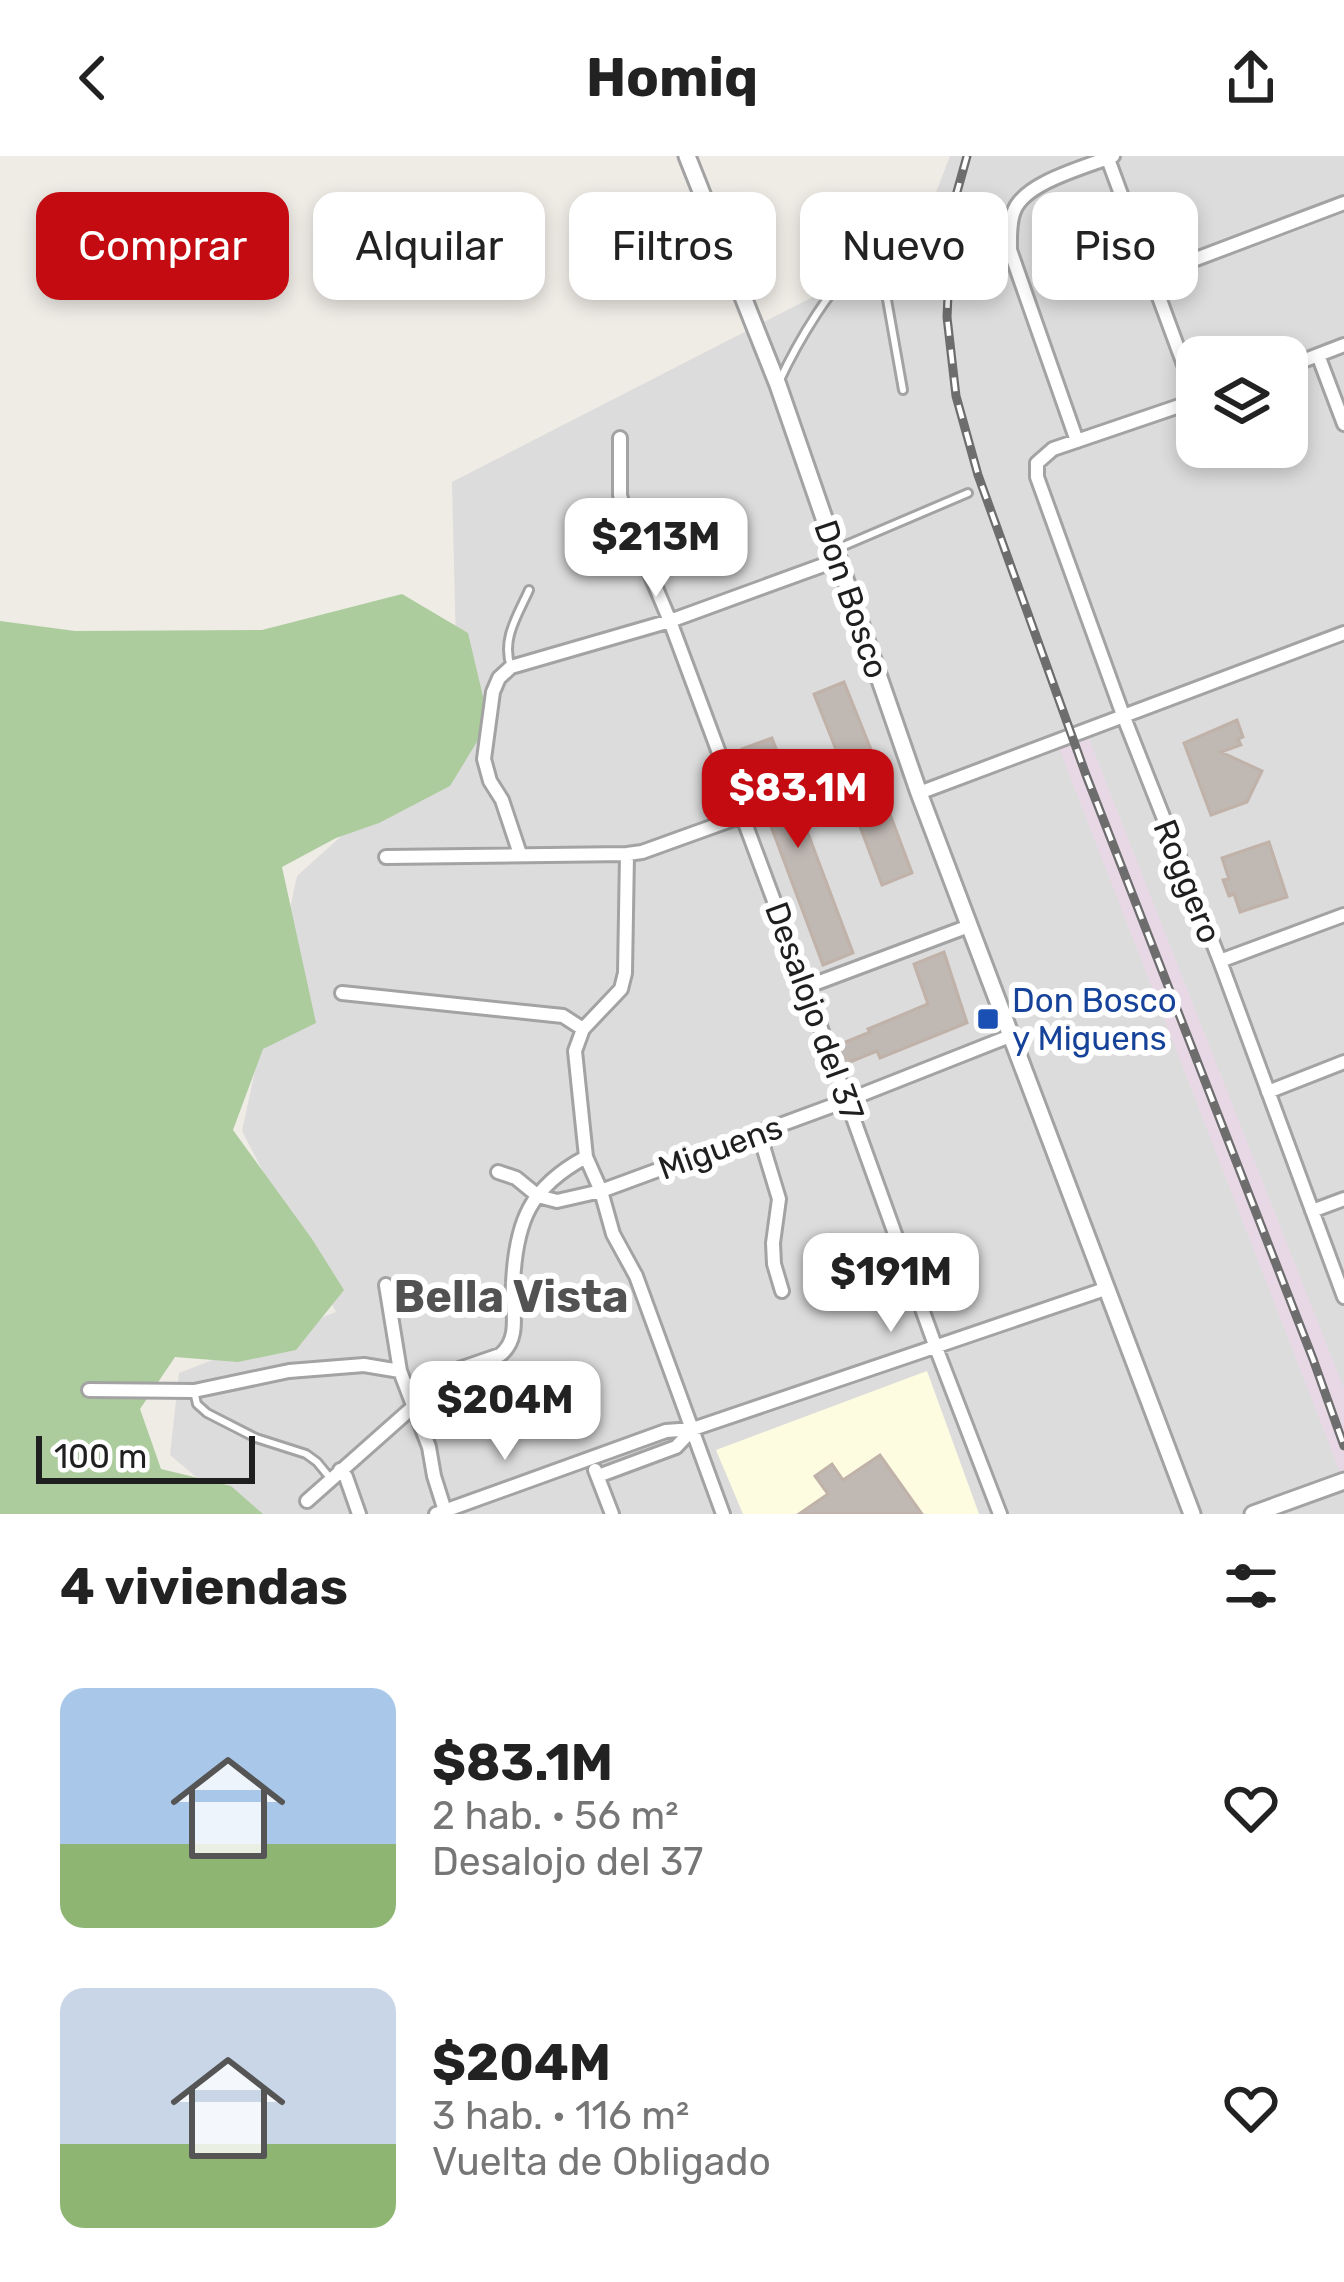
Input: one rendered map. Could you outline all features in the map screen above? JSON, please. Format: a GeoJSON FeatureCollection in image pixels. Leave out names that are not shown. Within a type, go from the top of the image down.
{"type":"FeatureCollection","features":[{"type":"Feature","properties":{"kind":"street","name":"Don Bosco"},"geometry":{"type":"LineString","coordinates":[[687,156],[778,385],[919,793],[1192,1514]]}},
{"type":"Feature","properties":{"kind":"street"},"geometry":{"type":"LineString","coordinates":[[1122,192],[1110,157],[1043,184],[1023,196],[1013,212],[1010,250],[1076,441],[1176,407]]}},
{"type":"Feature","properties":{"kind":"street"},"geometry":{"type":"LineString","coordinates":[[1198,258],[1344,203]]}},
{"type":"Feature","properties":{"kind":"street"},"geometry":{"type":"LineString","coordinates":[[1160,300],[1176,343]]}},
{"type":"Feature","properties":{"kind":"street"},"geometry":{"type":"LineString","coordinates":[[1308,359],[1344,345]]}},
{"type":"Feature","properties":{"kind":"street"},"geometry":{"type":"LineString","coordinates":[[1318,355],[1344,424]]}},
{"type":"Feature","properties":{"kind":"street","name":"Desalojo del 37"},"geometry":{"type":"LineString","coordinates":[[620,438],[620,495],[626,517],[670,621],[1000,1514]]}},
{"type":"Feature","properties":{"kind":"street","name":"Roggero"},"geometry":{"type":"LineString","coordinates":[[1076,441],[1053,449],[1037,464],[1036,477],[1344,1297]]}},
{"type":"Feature","properties":{"kind":"street"},"geometry":{"type":"LineString","coordinates":[[520,854],[484,758],[499,678],[511,667],[670,621],[838,554]]}},
{"type":"Feature","properties":{"kind":"street"},"geometry":{"type":"LineString","coordinates":[[919,793],[1344,633]]}},
{"type":"Feature","properties":{"kind":"street"},"geometry":{"type":"LineString","coordinates":[[386,857],[627,854],[742,816]]}},
{"type":"Feature","properties":{"kind":"street"},"geometry":{"type":"LineString","coordinates":[[627,854],[621,989],[583,1029],[575,1052],[586,1157],[613,1234],[636,1276],[723,1514]]}},
{"type":"Feature","properties":{"kind":"street"},"geometry":{"type":"LineString","coordinates":[[1220,961],[1344,915]]}},
{"type":"Feature","properties":{"kind":"street"},"geometry":{"type":"LineString","coordinates":[[806,987],[969,926]]}},
{"type":"Feature","properties":{"kind":"street"},"geometry":{"type":"LineString","coordinates":[[342,993],[563,1016],[583,1029]]}},
{"type":"Feature","properties":{"kind":"street","name":"Miguens"},"geometry":{"type":"LineString","coordinates":[[538,1196],[557,1201],[601,1191],[1010,1036]]}},
{"type":"Feature","properties":{"kind":"street"},"geometry":{"type":"LineString","coordinates":[[1268,1092],[1344,1062]]}},
{"type":"Feature","properties":{"kind":"street"},"geometry":{"type":"LineString","coordinates":[[759,1133],[779,1199],[773,1243],[782,1291]]}},
{"type":"Feature","properties":{"kind":"street"},"geometry":{"type":"LineString","coordinates":[[407,1387],[509,1348],[514,1338],[513,1283],[528,1209],[547,1181],[586,1157]]}},
{"type":"Feature","properties":{"kind":"street"},"geometry":{"type":"LineString","coordinates":[[498,1172],[516,1178],[538,1196]]}},
{"type":"Feature","properties":{"kind":"street"},"geometry":{"type":"LineString","coordinates":[[1312,1211],[1344,1199]]}},
{"type":"Feature","properties":{"kind":"street"},"geometry":{"type":"LineString","coordinates":[[386,1286],[400,1371],[429,1447],[442,1513],[666,1431],[693,1429],[1105,1289]]}},
{"type":"Feature","properties":{"kind":"street"},"geometry":{"type":"LineString","coordinates":[[88,1390],[194,1391],[289,1371],[364,1365],[400,1371]]}},
{"type":"Feature","properties":{"kind":"street"},"geometry":{"type":"LineString","coordinates":[[308,1508],[335,1475],[412,1407]]}},
{"type":"Feature","properties":{"kind":"street"},"geometry":{"type":"LineString","coordinates":[[598,1476],[676,1447],[693,1429]]}},
{"type":"Feature","properties":{"kind":"street"},"geometry":{"type":"LineString","coordinates":[[591,1458],[612,1514]]}},
{"type":"Feature","properties":{"kind":"street"},"geometry":{"type":"LineString","coordinates":[[335,1475],[346,1477],[359,1514]]}},
{"type":"Feature","properties":{"kind":"street"},"geometry":{"type":"LineString","coordinates":[[1253,1514],[1344,1481]]}},
{"type":"Feature","properties":{"kind":"lane"},"geometry":{"type":"LineString","coordinates":[[778,385],[792,354],[840,283],[866,257],[875,262],[883,277],[903,390]]}},
{"type":"Feature","properties":{"kind":"lane"},"geometry":{"type":"LineString","coordinates":[[838,554],[968,493]]}},
{"type":"Feature","properties":{"kind":"lane"},"geometry":{"type":"LineString","coordinates":[[511,667],[509,633],[529,590]]}},
{"type":"Feature","properties":{"kind":"lane"},"geometry":{"type":"LineString","coordinates":[[194,1391],[197,1404],[207,1413],[269,1444],[306,1454],[335,1475]]}},
{"type":"Feature","properties":{"kind":"shaded area"},"geometry":{"type":"Polygon","coordinates":[[[950,156],[1344,156],[1344,1514],[240,1514],[170,1455],[179,1373],[336,1312],[242,1131],[297,876],[458,731],[452,482],[807,300],[1008,300],[1008,192],[936,192],[950,156]]]}},
{"type":"Feature","properties":{"kind":"shaded area"},"geometry":{"type":"Polygon","coordinates":[[[1087,734],[1344,1389],[1344,1482],[1059,748],[1087,734]]]}},
{"type":"Feature","properties":{"kind":"shaded area"},"geometry":{"type":"Polygon","coordinates":[[[927,1371],[979,1514],[743,1514],[716,1450],[927,1371]]]}},
{"type":"Feature","properties":{"kind":"green space"},"geometry":{"type":"Polygon","coordinates":[[[402,594],[468,633],[489,722],[450,786],[282,867],[316,1023],[263,1049],[233,1130],[344,1290],[296,1350],[238,1362],[175,1357],[140,1409],[161,1469],[231,1486],[263,1514],[0,1514],[0,621],[75,631],[262,630],[402,594]]]}},
{"type":"Feature","properties":{"kind":"building"},"geometry":{"type":"Polygon","coordinates":[[[844,682],[880,772],[875,774],[912,873],[882,885],[847,792],[852,790],[814,694],[844,682]]]}},
{"type":"Feature","properties":{"kind":"building"},"geometry":{"type":"Polygon","coordinates":[[[1237,720],[1241,745],[1221,752],[1262,771],[1247,802],[1211,815],[1184,743],[1237,720]]]}},
{"type":"Feature","properties":{"kind":"building"},"geometry":{"type":"Polygon","coordinates":[[[772,738],[853,953],[823,965],[742,749],[772,738]]]}},
{"type":"Feature","properties":{"kind":"building"},"geometry":{"type":"Polygon","coordinates":[[[1269,842],[1287,897],[1240,912],[1223,880],[1229,879],[1222,858],[1269,842]]]}},
{"type":"Feature","properties":{"kind":"building"},"geometry":{"type":"Polygon","coordinates":[[[944,952],[967,1023],[880,1058],[877,1051],[845,1064],[838,1045],[928,1004],[914,964],[944,952]]]}},
{"type":"Feature","properties":{"kind":"building"},"geometry":{"type":"Polygon","coordinates":[[[880,1455],[922,1514],[799,1514],[828,1494],[815,1476],[832,1464],[843,1480],[880,1455]]]}},
{"type":"Feature","properties":{"kind":"railway"},"geometry":{"type":"LineString","coordinates":[[967,156],[952,210],[947,317],[956,396],[978,475],[1086,775],[1344,1446]]}},
{"type":"Feature","properties":{"kind":"place","name":"Don Bosco y Miguens"},"geometry":{"type":"Point","coordinates":[988,1019]}},
{"type":"Feature","properties":{"kind":"district","name":"Bella Vista"},"geometry":{"type":"Point","coordinates":[511,1296]}}]}
